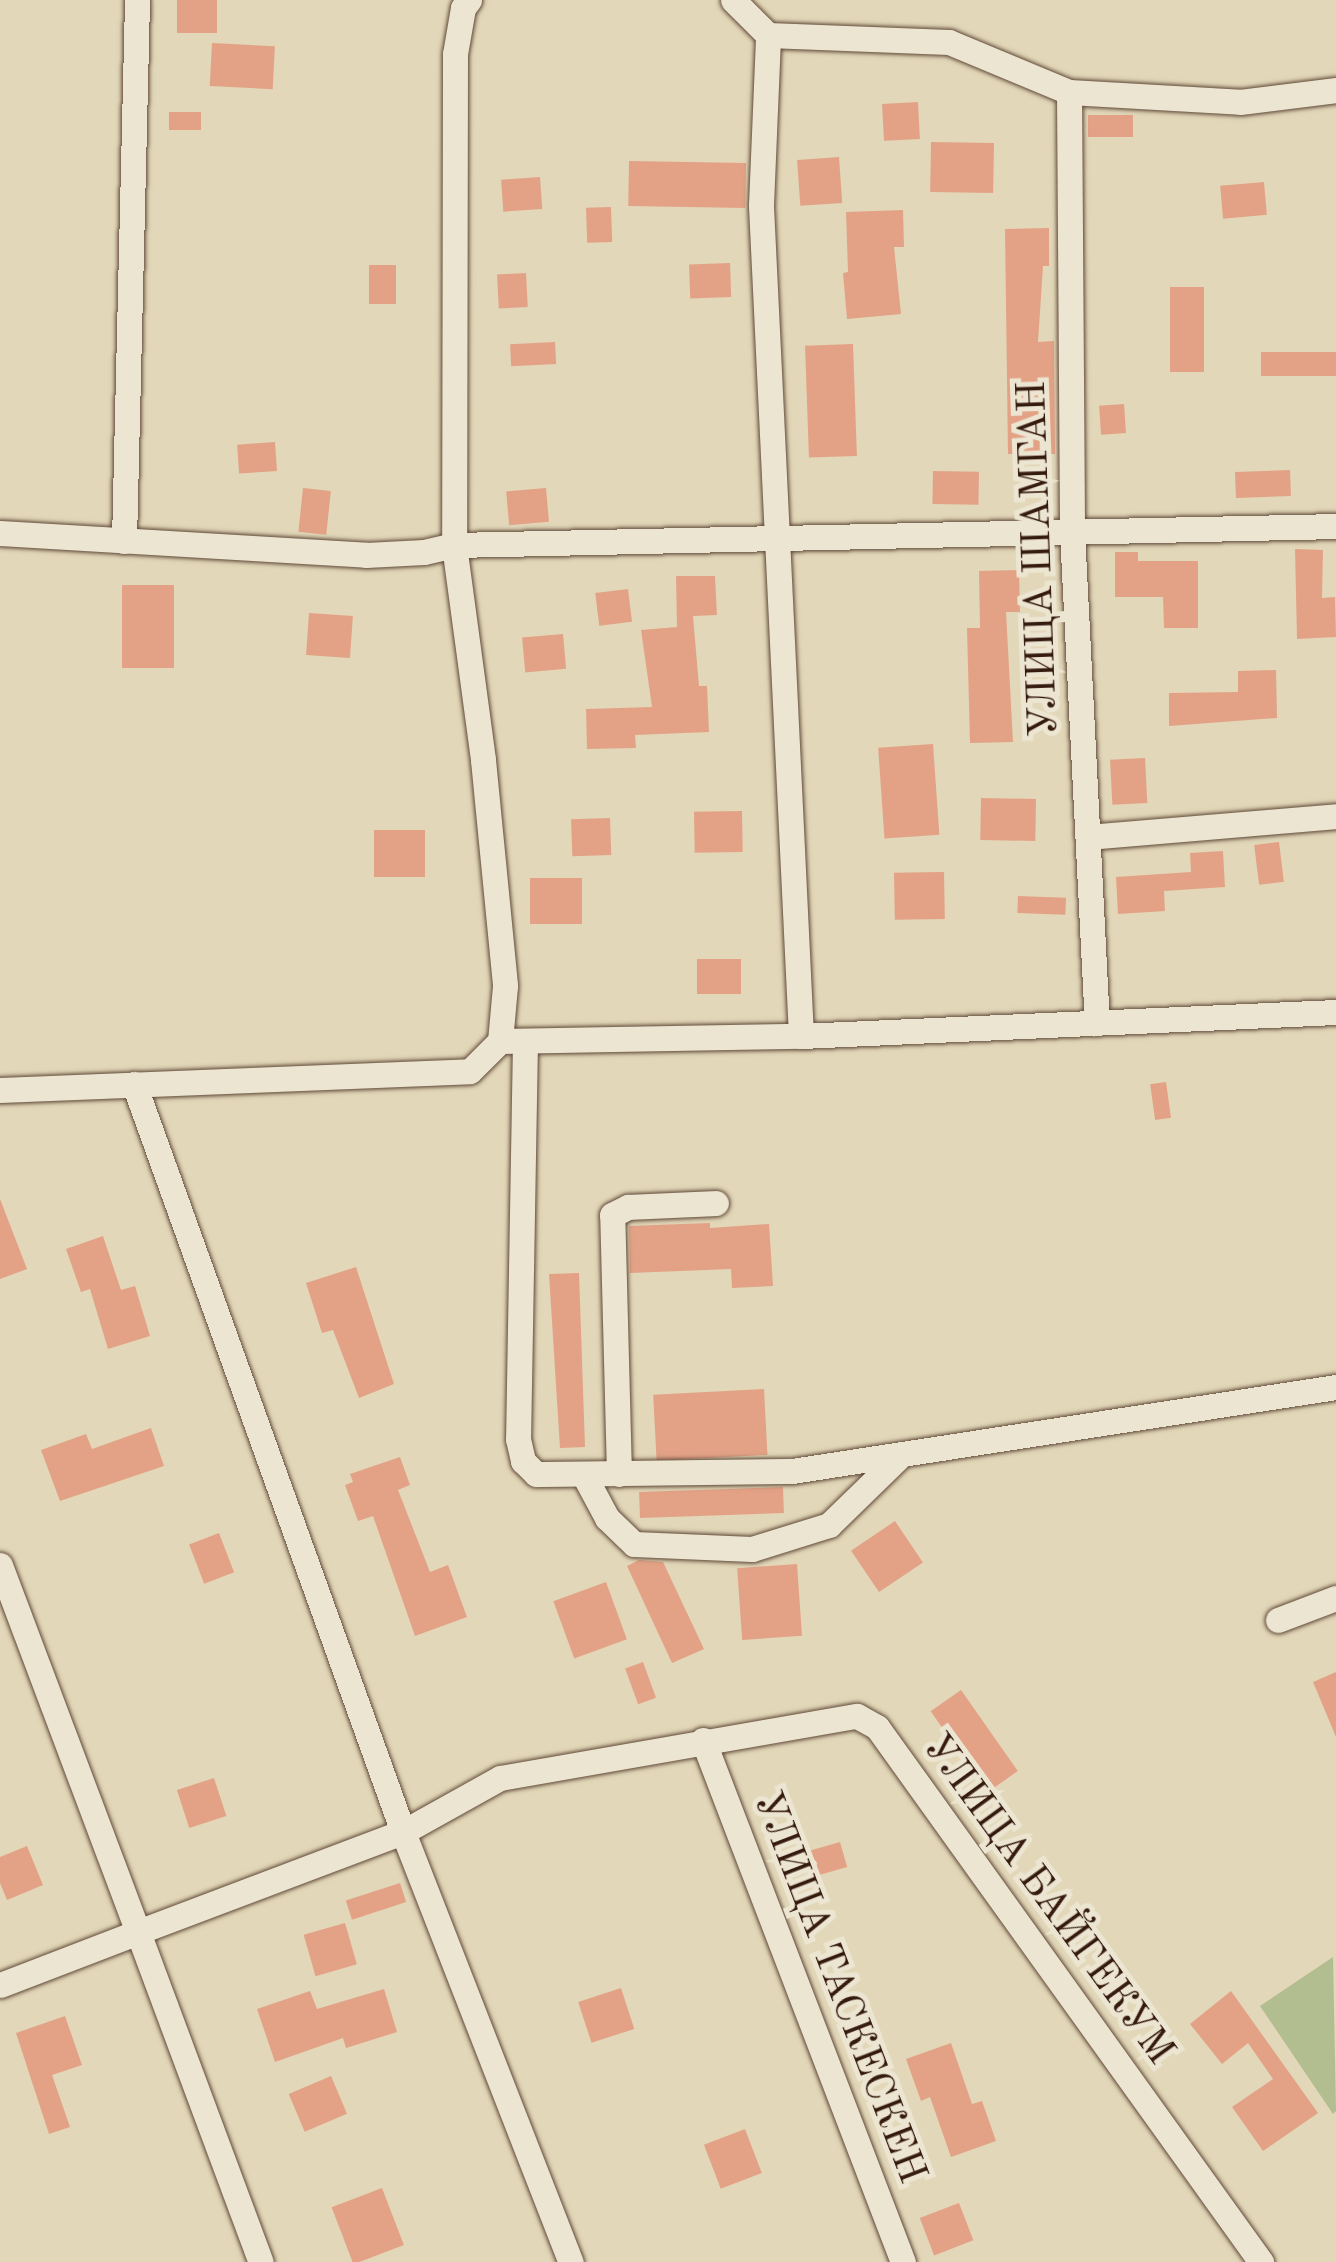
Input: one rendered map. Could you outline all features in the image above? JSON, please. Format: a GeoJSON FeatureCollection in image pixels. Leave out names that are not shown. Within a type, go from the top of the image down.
{"type":"FeatureCollection","features":[{"type":"Feature","properties":{"kind":"street"},"geometry":{"type":"LineString","coordinates":[[124,540],[137,0]]}},
{"type":"Feature","properties":{"kind":"street"},"geometry":{"type":"LineString","coordinates":[[469,0],[463,8],[456,54],[454,544],[483,760],[513,1041],[518,1439],[522,1461],[536,1474],[792,1471],[898,1458],[1336,1387]]}},
{"type":"Feature","properties":{"kind":"street"},"geometry":{"type":"LineString","coordinates":[[733,0],[768,34],[949,42],[1070,92],[1240,102],[1336,90]]}},
{"type":"Feature","properties":{"kind":"street"},"geometry":{"type":"LineString","coordinates":[[768,34],[761,205],[801,1036]]}},
{"type":"Feature","properties":{"kind":"street","name":"УЛИЦА ШАМГАН"},"geometry":{"type":"LineString","coordinates":[[1070,92],[1072,532],[1098,1022]]}},
{"type":"Feature","properties":{"kind":"street"},"geometry":{"type":"LineString","coordinates":[[0,533],[366,554],[424,552],[454,544],[1336,526]]}},
{"type":"Feature","properties":{"kind":"street"},"geometry":{"type":"LineString","coordinates":[[1088,837],[1336,816]]}},
{"type":"Feature","properties":{"kind":"street"},"geometry":{"type":"LineString","coordinates":[[0,1090],[470,1070],[513,1041],[801,1036],[1336,1012]]}},
{"type":"Feature","properties":{"kind":"street"},"geometry":{"type":"LineString","coordinates":[[134,1084],[403,1832],[572,2262]]}},
{"type":"Feature","properties":{"kind":"street"},"geometry":{"type":"LineString","coordinates":[[618,1474],[612,1215],[628,1207],[716,1203]]}},
{"type":"Feature","properties":{"kind":"street"},"geometry":{"type":"LineString","coordinates":[[584,1475],[607,1518],[634,1544],[752,1548],[829,1525],[898,1458]]}},
{"type":"Feature","properties":{"kind":"street"},"geometry":{"type":"LineString","coordinates":[[0,1565],[262,2262]]}},
{"type":"Feature","properties":{"kind":"street"},"geometry":{"type":"LineString","coordinates":[[1278,1620],[1336,1598]]}},
{"type":"Feature","properties":{"kind":"street","name":"УЛИЦА БАЙГЕКУМ"},"geometry":{"type":"LineString","coordinates":[[0,1986],[403,1832],[500,1778],[857,1716],[877,1727],[1261,2262]]}},
{"type":"Feature","properties":{"kind":"street","name":"УЛИЦА ТАСКЕСКЕН"},"geometry":{"type":"LineString","coordinates":[[703,1740],[903,2262]]}},
{"type":"Feature","properties":{"kind":"green space"},"geometry":{"type":"Polygon","coordinates":[[[1333,1957],[1336,2111],[1333,2114],[1260,2006],[1333,1957]]]}},
{"type":"Feature","properties":{"kind":"building"},"geometry":{"type":"Polygon","coordinates":[[[177,0],[217,0],[217,33],[177,33],[177,0]]]}},
{"type":"Feature","properties":{"kind":"building"},"geometry":{"type":"Polygon","coordinates":[[[212,43],[275,46],[273,89],[210,86],[212,43]]]}},
{"type":"Feature","properties":{"kind":"building"},"geometry":{"type":"Polygon","coordinates":[[[918,102],[920,139],[884,141],[882,104],[918,102]]]}},
{"type":"Feature","properties":{"kind":"building"},"geometry":{"type":"Polygon","coordinates":[[[169,112],[201,112],[201,130],[169,130],[169,112]]]}},
{"type":"Feature","properties":{"kind":"building"},"geometry":{"type":"Polygon","coordinates":[[[1088,115],[1133,115],[1133,137],[1088,137],[1088,115]]]}},
{"type":"Feature","properties":{"kind":"building"},"geometry":{"type":"Polygon","coordinates":[[[931,142],[994,143],[993,193],[930,192],[931,142]]]}},
{"type":"Feature","properties":{"kind":"building"},"geometry":{"type":"Polygon","coordinates":[[[839,157],[842,203],[800,206],[797,160],[839,157]]]}},
{"type":"Feature","properties":{"kind":"building"},"geometry":{"type":"Polygon","coordinates":[[[629,161],[746,163],[745,208],[628,206],[629,161]]]}},
{"type":"Feature","properties":{"kind":"building"},"geometry":{"type":"Polygon","coordinates":[[[540,177],[542,209],[503,212],[501,180],[540,177]]]}},
{"type":"Feature","properties":{"kind":"building"},"geometry":{"type":"Polygon","coordinates":[[[1264,182],[1267,215],[1223,219],[1220,186],[1264,182]]]}},
{"type":"Feature","properties":{"kind":"building"},"geometry":{"type":"Polygon","coordinates":[[[611,207],[612,242],[587,243],[586,208],[611,207]]]}},
{"type":"Feature","properties":{"kind":"building"},"geometry":{"type":"Polygon","coordinates":[[[903,210],[904,247],[894,247],[901,314],[847,319],[843,273],[848,272],[846,212],[903,210]]]}},
{"type":"Feature","properties":{"kind":"building"},"geometry":{"type":"Polygon","coordinates":[[[1049,228],[1049,266],[1043,266],[1038,342],[1054,341],[1055,454],[1008,454],[1005,229],[1049,228]]]}},
{"type":"Feature","properties":{"kind":"building"},"geometry":{"type":"Polygon","coordinates":[[[730,263],[731,297],[690,298],[689,264],[730,263]]]}},
{"type":"Feature","properties":{"kind":"building"},"geometry":{"type":"Polygon","coordinates":[[[369,265],[396,265],[396,304],[369,304],[369,265]]]}},
{"type":"Feature","properties":{"kind":"building"},"geometry":{"type":"Polygon","coordinates":[[[526,273],[528,307],[499,308],[497,275],[526,273]]]}},
{"type":"Feature","properties":{"kind":"building"},"geometry":{"type":"Polygon","coordinates":[[[1170,287],[1204,287],[1204,372],[1170,372],[1170,287]]]}},
{"type":"Feature","properties":{"kind":"building"},"geometry":{"type":"Polygon","coordinates":[[[555,342],[556,364],[511,366],[510,344],[555,342]]]}},
{"type":"Feature","properties":{"kind":"building"},"geometry":{"type":"Polygon","coordinates":[[[853,344],[857,456],[809,458],[805,346],[853,344]]]}},
{"type":"Feature","properties":{"kind":"building"},"geometry":{"type":"Polygon","coordinates":[[[1261,352],[1336,352],[1336,376],[1261,376],[1261,352]]]}},
{"type":"Feature","properties":{"kind":"building"},"geometry":{"type":"Polygon","coordinates":[[[1124,404],[1126,433],[1101,435],[1099,406],[1124,404]]]}},
{"type":"Feature","properties":{"kind":"building"},"geometry":{"type":"Polygon","coordinates":[[[275,442],[277,471],[239,474],[237,445],[275,442]]]}},
{"type":"Feature","properties":{"kind":"building"},"geometry":{"type":"Polygon","coordinates":[[[1290,470],[1291,496],[1236,498],[1235,472],[1290,470]]]}},
{"type":"Feature","properties":{"kind":"building"},"geometry":{"type":"Polygon","coordinates":[[[933,471],[979,472],[978,505],[932,504],[933,471]]]}},
{"type":"Feature","properties":{"kind":"building"},"geometry":{"type":"Polygon","coordinates":[[[303,488],[331,491],[326,535],[298,532],[303,488]]]}},
{"type":"Feature","properties":{"kind":"building"},"geometry":{"type":"Polygon","coordinates":[[[546,488],[549,522],[509,525],[506,491],[546,488]]]}},
{"type":"Feature","properties":{"kind":"building"},"geometry":{"type":"Polygon","coordinates":[[[1295,549],[1323,550],[1322,598],[1335,597],[1336,637],[1297,639],[1295,549]]]}},
{"type":"Feature","properties":{"kind":"building"},"geometry":{"type":"Polygon","coordinates":[[[1115,552],[1138,552],[1138,561],[1198,561],[1198,628],[1164,628],[1163,597],[1115,597],[1115,552]]]}},
{"type":"Feature","properties":{"kind":"building"},"geometry":{"type":"Polygon","coordinates":[[[1019,570],[1020,612],[1006,612],[1013,742],[970,743],[967,628],[980,628],[979,571],[1019,570]]]}},
{"type":"Feature","properties":{"kind":"building"},"geometry":{"type":"Polygon","coordinates":[[[676,576],[715,576],[717,615],[693,616],[699,686],[707,686],[709,732],[635,735],[636,748],[587,749],[586,709],[652,707],[641,630],[677,627],[676,576]]]}},
{"type":"Feature","properties":{"kind":"building"},"geometry":{"type":"Polygon","coordinates":[[[122,585],[174,585],[174,668],[122,668],[122,585]]]}},
{"type":"Feature","properties":{"kind":"building"},"geometry":{"type":"Polygon","coordinates":[[[628,589],[632,622],[599,626],[595,593],[628,589]]]}},
{"type":"Feature","properties":{"kind":"building"},"geometry":{"type":"Polygon","coordinates":[[[309,613],[353,616],[350,658],[306,655],[309,613]]]}},
{"type":"Feature","properties":{"kind":"building"},"geometry":{"type":"Polygon","coordinates":[[[563,634],[566,669],[525,672],[522,638],[563,634]]]}},
{"type":"Feature","properties":{"kind":"building"},"geometry":{"type":"Polygon","coordinates":[[[1276,670],[1277,718],[1169,726],[1169,693],[1238,692],[1238,671],[1276,670]]]}},
{"type":"Feature","properties":{"kind":"building"},"geometry":{"type":"Polygon","coordinates":[[[933,744],[939,835],[884,839],[878,748],[933,744]]]}},
{"type":"Feature","properties":{"kind":"building"},"geometry":{"type":"Polygon","coordinates":[[[1145,758],[1147,803],[1112,805],[1110,760],[1145,758]]]}},
{"type":"Feature","properties":{"kind":"building"},"geometry":{"type":"Polygon","coordinates":[[[981,798],[1036,799],[1035,841],[980,840],[981,798]]]}},
{"type":"Feature","properties":{"kind":"building"},"geometry":{"type":"Polygon","coordinates":[[[742,811],[743,852],[695,853],[694,812],[742,811]]]}},
{"type":"Feature","properties":{"kind":"building"},"geometry":{"type":"Polygon","coordinates":[[[610,818],[611,855],[572,856],[571,819],[610,818]]]}},
{"type":"Feature","properties":{"kind":"building"},"geometry":{"type":"Polygon","coordinates":[[[374,830],[425,830],[425,877],[374,877],[374,830]]]}},
{"type":"Feature","properties":{"kind":"building"},"geometry":{"type":"Polygon","coordinates":[[[1279,842],[1284,882],[1259,885],[1254,845],[1279,842]]]}},
{"type":"Feature","properties":{"kind":"building"},"geometry":{"type":"Polygon","coordinates":[[[1223,851],[1225,887],[1164,891],[1165,911],[1118,914],[1116,877],[1191,872],[1190,853],[1223,851]]]}},
{"type":"Feature","properties":{"kind":"building"},"geometry":{"type":"Polygon","coordinates":[[[944,872],[945,919],[895,920],[894,873],[944,872]]]}},
{"type":"Feature","properties":{"kind":"building"},"geometry":{"type":"Polygon","coordinates":[[[530,878],[582,878],[582,924],[530,924],[530,878]]]}},
{"type":"Feature","properties":{"kind":"building"},"geometry":{"type":"Polygon","coordinates":[[[1018,896],[1066,898],[1065,915],[1017,913],[1018,896]]]}},
{"type":"Feature","properties":{"kind":"building"},"geometry":{"type":"Polygon","coordinates":[[[697,959],[741,959],[741,994],[697,994],[697,959]]]}},
{"type":"Feature","properties":{"kind":"building"},"geometry":{"type":"Polygon","coordinates":[[[1166,1082],[1171,1118],[1155,1120],[1150,1084],[1166,1082]]]}},
{"type":"Feature","properties":{"kind":"building"},"geometry":{"type":"Polygon","coordinates":[[[0,1199],[27,1269],[0,1279],[0,1199]]]}},
{"type":"Feature","properties":{"kind":"building"},"geometry":{"type":"Polygon","coordinates":[[[710,1223],[710,1228],[769,1224],[773,1286],[732,1288],[731,1269],[630,1273],[629,1226],[710,1223]]]}},
{"type":"Feature","properties":{"kind":"building"},"geometry":{"type":"Polygon","coordinates":[[[103,1236],[121,1290],[135,1286],[150,1336],[108,1349],[90,1289],[81,1292],[66,1249],[103,1236]]]}},
{"type":"Feature","properties":{"kind":"building"},"geometry":{"type":"Polygon","coordinates":[[[356,1267],[394,1384],[359,1398],[333,1330],[322,1333],[306,1283],[356,1267]]]}},
{"type":"Feature","properties":{"kind":"building"},"geometry":{"type":"Polygon","coordinates":[[[579,1273],[585,1447],[560,1448],[549,1274],[579,1273]]]}},
{"type":"Feature","properties":{"kind":"building"},"geometry":{"type":"Polygon","coordinates":[[[764,1389],[767,1455],[657,1461],[653,1395],[764,1389]]]}},
{"type":"Feature","properties":{"kind":"building"},"geometry":{"type":"Polygon","coordinates":[[[151,1428],[164,1466],[60,1501],[41,1450],[86,1434],[92,1449],[151,1428]]]}},
{"type":"Feature","properties":{"kind":"building"},"geometry":{"type":"Polygon","coordinates":[[[400,1457],[410,1485],[398,1490],[430,1572],[448,1565],[467,1617],[415,1636],[373,1516],[358,1521],[345,1485],[353,1482],[350,1474],[400,1457]]]}},
{"type":"Feature","properties":{"kind":"building"},"geometry":{"type":"Polygon","coordinates":[[[783,1487],[784,1513],[640,1518],[639,1492],[783,1487]]]}},
{"type":"Feature","properties":{"kind":"building"},"geometry":{"type":"Polygon","coordinates":[[[895,1521],[923,1562],[879,1592],[851,1551],[895,1521]]]}},
{"type":"Feature","properties":{"kind":"building"},"geometry":{"type":"Polygon","coordinates":[[[219,1533],[234,1572],[204,1584],[189,1544],[219,1533]]]}},
{"type":"Feature","properties":{"kind":"building"},"geometry":{"type":"Polygon","coordinates":[[[639,1560],[663,1562],[704,1649],[672,1663],[627,1566],[639,1560]]]}},
{"type":"Feature","properties":{"kind":"building"},"geometry":{"type":"Polygon","coordinates":[[[797,1564],[802,1636],[742,1640],[737,1568],[797,1564]]]}},
{"type":"Feature","properties":{"kind":"building"},"geometry":{"type":"Polygon","coordinates":[[[606,1582],[627,1639],[574,1658],[553,1601],[606,1582]]]}},
{"type":"Feature","properties":{"kind":"building"},"geometry":{"type":"Polygon","coordinates":[[[643,1662],[656,1698],[638,1704],[625,1668],[643,1662]]]}},
{"type":"Feature","properties":{"kind":"building"},"geometry":{"type":"Polygon","coordinates":[[[1336,1672],[1336,1737],[1313,1682],[1336,1672]]]}},
{"type":"Feature","properties":{"kind":"building"},"geometry":{"type":"Polygon","coordinates":[[[961,1690],[1018,1771],[987,1792],[931,1711],[961,1690]]]}},
{"type":"Feature","properties":{"kind":"building"},"geometry":{"type":"Polygon","coordinates":[[[214,1778],[226,1816],[189,1828],[177,1790],[214,1778]]]}},
{"type":"Feature","properties":{"kind":"building"},"geometry":{"type":"Polygon","coordinates":[[[840,1842],[847,1867],[810,1878],[803,1853],[840,1842]]]}},
{"type":"Feature","properties":{"kind":"building"},"geometry":{"type":"Polygon","coordinates":[[[27,1846],[43,1885],[7,1900],[0,1883],[0,1857],[27,1846]]]}},
{"type":"Feature","properties":{"kind":"building"},"geometry":{"type":"Polygon","coordinates":[[[400,1883],[406,1902],[352,1920],[346,1901],[400,1883]]]}},
{"type":"Feature","properties":{"kind":"building"},"geometry":{"type":"Polygon","coordinates":[[[345,1923],[357,1964],[316,1976],[304,1935],[345,1923]]]}},
{"type":"Feature","properties":{"kind":"building"},"geometry":{"type":"Polygon","coordinates":[[[621,1988],[634,2029],[591,2043],[578,2002],[621,1988]]]}},
{"type":"Feature","properties":{"kind":"building"},"geometry":{"type":"Polygon","coordinates":[[[384,1989],[397,2032],[346,2048],[343,2038],[275,2062],[257,2009],[310,1991],[317,2009],[384,1989]]]}},
{"type":"Feature","properties":{"kind":"building"},"geometry":{"type":"Polygon","coordinates":[[[1231,1991],[1318,2113],[1263,2151],[1232,2107],[1273,2079],[1248,2043],[1222,2064],[1190,2024],[1231,1991]]]}},
{"type":"Feature","properties":{"kind":"building"},"geometry":{"type":"Polygon","coordinates":[[[65,2016],[82,2065],[52,2075],[70,2127],[49,2134],[16,2033],[65,2016]]]}},
{"type":"Feature","properties":{"kind":"building"},"geometry":{"type":"Polygon","coordinates":[[[951,2043],[972,2104],[982,2101],[996,2141],[951,2157],[930,2097],[921,2101],[906,2059],[951,2043]]]}},
{"type":"Feature","properties":{"kind":"building"},"geometry":{"type":"Polygon","coordinates":[[[331,2076],[347,2114],[305,2132],[289,2094],[331,2076]]]}},
{"type":"Feature","properties":{"kind":"building"},"geometry":{"type":"Polygon","coordinates":[[[745,2129],[762,2173],[721,2189],[704,2145],[745,2129]]]}},
{"type":"Feature","properties":{"kind":"building"},"geometry":{"type":"Polygon","coordinates":[[[382,2188],[404,2245],[353,2262],[332,2207],[382,2188]]]}},
{"type":"Feature","properties":{"kind":"building"},"geometry":{"type":"Polygon","coordinates":[[[959,2203],[973,2240],[934,2255],[920,2218],[959,2203]]]}}]}
